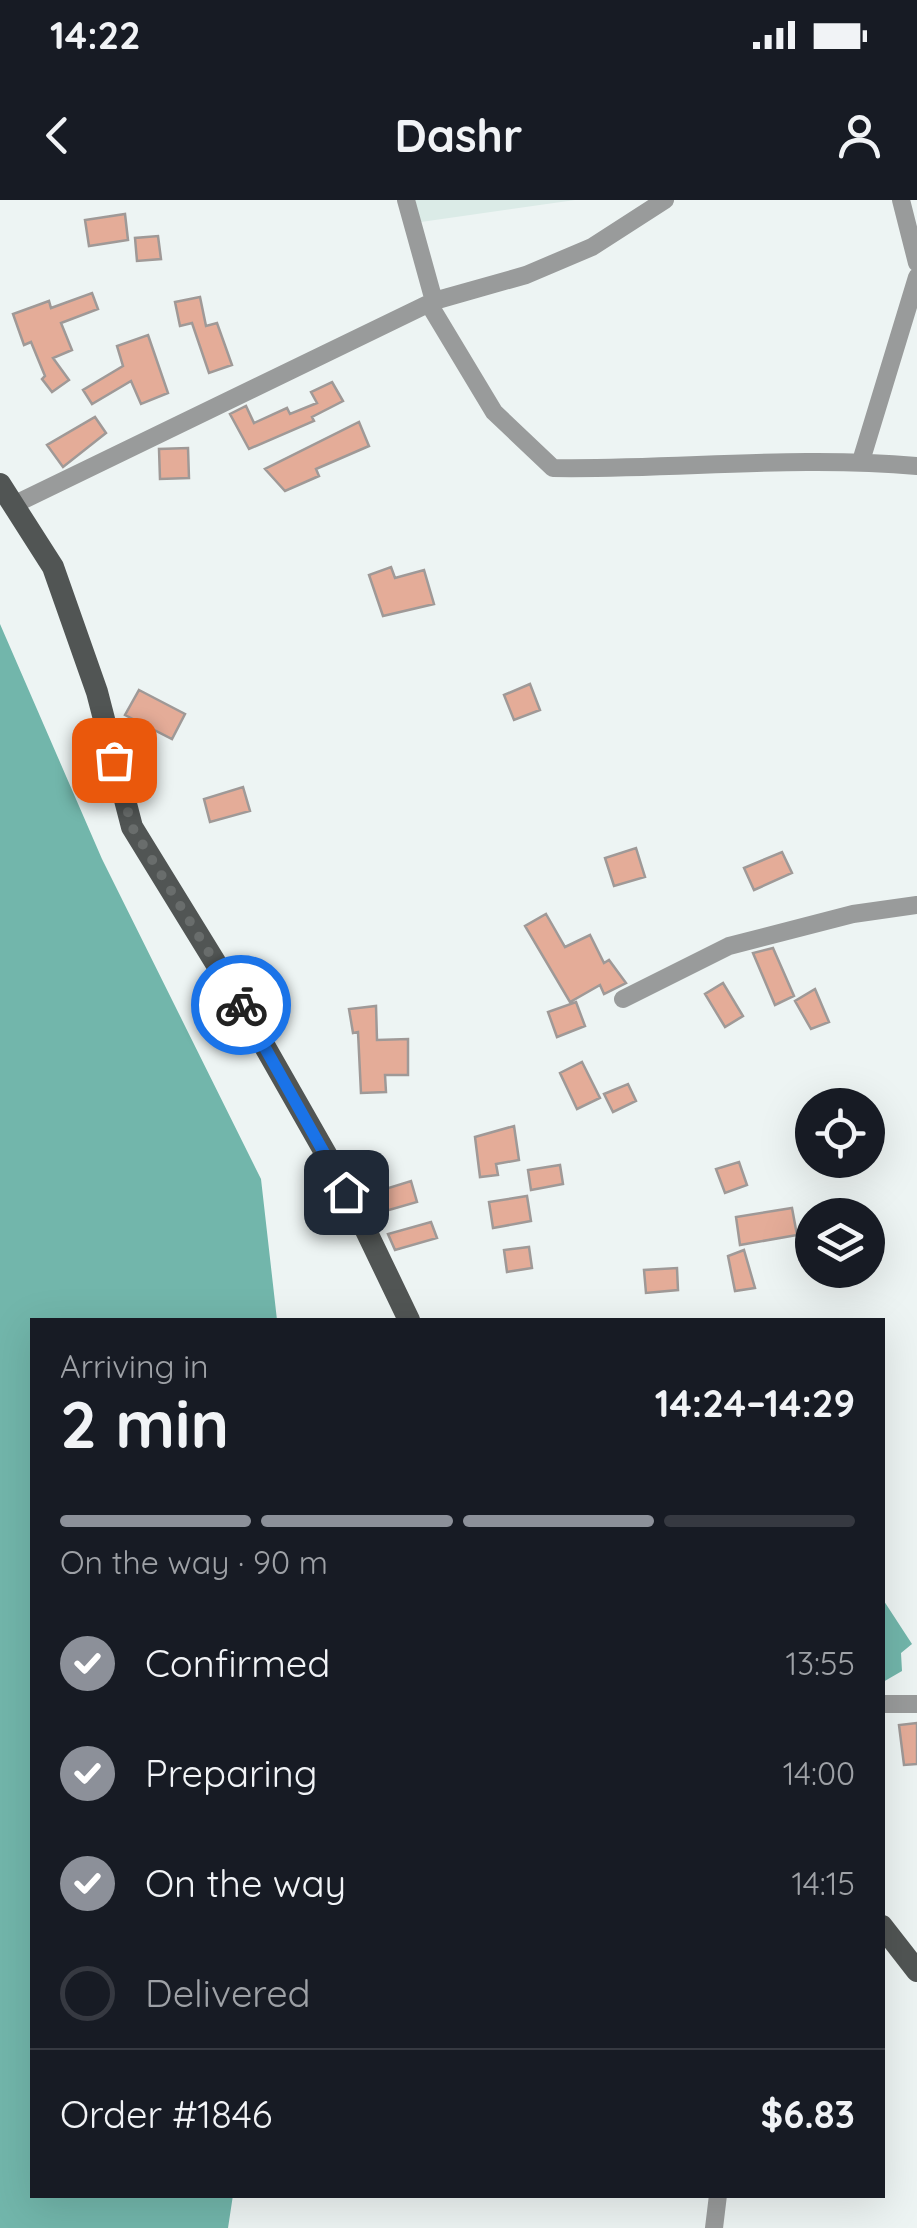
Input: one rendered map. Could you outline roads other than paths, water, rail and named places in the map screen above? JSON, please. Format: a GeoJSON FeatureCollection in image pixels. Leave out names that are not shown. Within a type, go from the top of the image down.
{"type":"FeatureCollection","features":[{"type":"Feature","properties":{"kind":"main road"},"geometry":{"type":"LineString","coordinates":[[6,494],[54,567],[97,692],[132,827],[236,996],[337,1175],[407,1318]]}},
{"type":"Feature","properties":{"kind":"main road"},"geometry":{"type":"LineString","coordinates":[[885,1930],[917,1970]]}},
{"type":"Feature","properties":{"kind":"street"},"geometry":{"type":"LineString","coordinates":[[406,200],[431,302],[494,412],[554,468],[860,461],[917,466]]}},
{"type":"Feature","properties":{"kind":"street"},"geometry":{"type":"LineString","coordinates":[[6,494],[431,302],[526,275],[592,247],[665,200]]}},
{"type":"Feature","properties":{"kind":"street"},"geometry":{"type":"LineString","coordinates":[[901,200],[917,263]]}},
{"type":"Feature","properties":{"kind":"street"},"geometry":{"type":"LineString","coordinates":[[860,461],[917,277]]}},
{"type":"Feature","properties":{"kind":"street"},"geometry":{"type":"LineString","coordinates":[[623,998],[729,946],[853,914],[917,904]]}},
{"type":"Feature","properties":{"kind":"street"},"geometry":{"type":"LineString","coordinates":[[885,1704],[917,1704]]}},
{"type":"Feature","properties":{"kind":"street"},"geometry":{"type":"LineString","coordinates":[[714,2228],[718,2198]]}}]}
